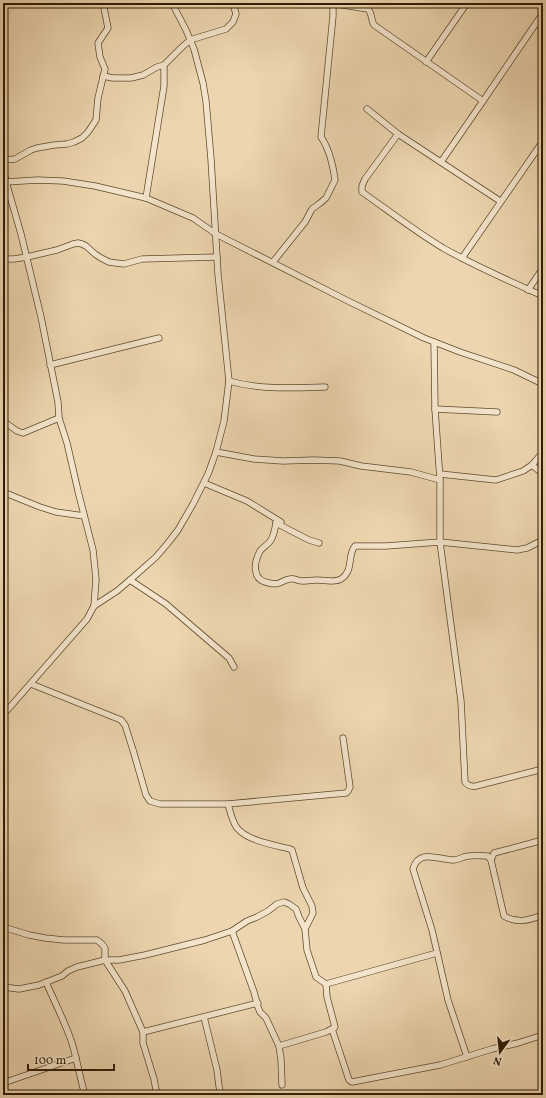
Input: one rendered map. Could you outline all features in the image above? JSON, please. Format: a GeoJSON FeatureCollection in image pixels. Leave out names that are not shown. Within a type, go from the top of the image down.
{"type":"FeatureCollection","features":[{"type":"Feature","properties":{"kind":"street"},"geometry":{"type":"LineString","coordinates":[[3,160],[15,159],[32,150],[74,142],[82,138],[88,132],[96,120],[98,98],[105,69],[100,57],[98,42],[108,28],[103,3]]}},
{"type":"Feature","properties":{"kind":"street"},"geometry":{"type":"LineString","coordinates":[[94,606],[117,591],[156,557],[186,518],[204,483],[216,452],[224,421],[229,381],[217,257],[206,101],[203,83],[194,50],[172,3]]}},
{"type":"Feature","properties":{"kind":"street"},"geometry":{"type":"LineString","coordinates":[[103,76],[113,78],[131,78],[143,75],[157,67],[164,65],[190,40],[226,29],[233,22],[236,14],[233,3]]}},
{"type":"Feature","properties":{"kind":"street"},"geometry":{"type":"LineString","coordinates":[[330,3],[368,9],[370,11],[371,20],[374,26],[483,101]]}},
{"type":"Feature","properties":{"kind":"street"},"geometry":{"type":"LineString","coordinates":[[273,262],[305,222],[312,209],[326,198],[335,180],[331,159],[321,137],[332,22],[333,6],[330,3]]}},
{"type":"Feature","properties":{"kind":"street"},"geometry":{"type":"LineString","coordinates":[[426,62],[467,3]]}},
{"type":"Feature","properties":{"kind":"street"},"geometry":{"type":"LineString","coordinates":[[441,162],[543,13]]}},
{"type":"Feature","properties":{"kind":"street"},"geometry":{"type":"LineString","coordinates":[[146,198],[163,94],[164,65]]}},
{"type":"Feature","properties":{"kind":"street"},"geometry":{"type":"LineString","coordinates":[[367,109],[398,134],[500,202]]}},
{"type":"Feature","properties":{"kind":"street"},"geometry":{"type":"LineString","coordinates":[[398,134],[365,179],[362,186],[362,192],[422,234],[462,258],[543,296]]}},
{"type":"Feature","properties":{"kind":"street"},"geometry":{"type":"LineString","coordinates":[[462,258],[543,141]]}},
{"type":"Feature","properties":{"kind":"street"},"geometry":{"type":"LineString","coordinates":[[3,166],[41,316],[58,402],[59,418],[67,443],[93,550],[96,579],[94,606],[87,619],[3,715]]}},
{"type":"Feature","properties":{"kind":"street"},"geometry":{"type":"LineString","coordinates":[[6,182],[37,180],[63,181],[95,186],[146,198],[193,218],[216,234],[348,301],[434,342],[514,370],[543,384]]}},
{"type":"Feature","properties":{"kind":"street"},"geometry":{"type":"LineString","coordinates":[[3,259],[27,257],[78,243],[86,246],[95,254],[109,262],[124,264],[142,260],[217,257]]}},
{"type":"Feature","properties":{"kind":"street"},"geometry":{"type":"LineString","coordinates":[[528,290],[543,268]]}},
{"type":"Feature","properties":{"kind":"street"},"geometry":{"type":"LineString","coordinates":[[50,365],[159,338]]}},
{"type":"Feature","properties":{"kind":"street"},"geometry":{"type":"LineString","coordinates":[[434,342],[435,409],[440,474],[440,542],[461,701],[465,782],[468,785],[476,786],[543,769]]}},
{"type":"Feature","properties":{"kind":"street"},"geometry":{"type":"LineString","coordinates":[[229,381],[242,385],[264,387],[325,387]]}},
{"type":"Feature","properties":{"kind":"street"},"geometry":{"type":"LineString","coordinates":[[435,409],[497,412]]}},
{"type":"Feature","properties":{"kind":"street"},"geometry":{"type":"LineString","coordinates":[[3,421],[17,431],[23,433],[59,418]]}},
{"type":"Feature","properties":{"kind":"street"},"geometry":{"type":"LineString","coordinates":[[216,452],[254,459],[283,461],[340,461],[361,466],[410,472],[440,480]]}},
{"type":"Feature","properties":{"kind":"street"},"geometry":{"type":"LineString","coordinates":[[440,474],[496,480],[524,471],[532,465],[543,452]]}},
{"type":"Feature","properties":{"kind":"street"},"geometry":{"type":"LineString","coordinates":[[532,465],[543,474]]}},
{"type":"Feature","properties":{"kind":"street"},"geometry":{"type":"LineString","coordinates":[[204,483],[247,502],[281,522],[276,523]]}},
{"type":"Feature","properties":{"kind":"street"},"geometry":{"type":"LineString","coordinates":[[3,492],[40,508],[84,516]]}},
{"type":"Feature","properties":{"kind":"street"},"geometry":{"type":"LineString","coordinates":[[276,523],[269,544],[260,552],[256,563],[256,573],[258,578],[268,583],[275,584],[279,584],[290,579],[303,581],[340,580],[345,576],[349,568],[352,551],[355,546],[386,546],[440,542],[516,550],[526,548],[543,540]]}},
{"type":"Feature","properties":{"kind":"street"},"geometry":{"type":"LineString","coordinates":[[276,523],[318,543]]}},
{"type":"Feature","properties":{"kind":"street"},"geometry":{"type":"LineString","coordinates":[[130,580],[166,604],[222,652],[234,667]]}},
{"type":"Feature","properties":{"kind":"street"},"geometry":{"type":"LineString","coordinates":[[31,684],[121,720],[125,725],[144,790],[150,801],[160,804],[228,804],[346,793],[350,786],[343,738]]}},
{"type":"Feature","properties":{"kind":"street"},"geometry":{"type":"LineString","coordinates":[[228,804],[235,824],[242,832],[264,842],[292,850],[303,888],[312,906],[313,913],[305,929]]}},
{"type":"Feature","properties":{"kind":"street"},"geometry":{"type":"LineString","coordinates":[[491,860],[494,854],[501,851],[543,840]]}},
{"type":"Feature","properties":{"kind":"street"},"geometry":{"type":"LineString","coordinates":[[467,1057],[448,1000],[432,930],[413,869],[415,863],[420,858],[428,857],[457,860],[468,856],[488,856],[491,860],[504,916],[511,920],[522,921],[543,916]]}},
{"type":"Feature","properties":{"kind":"street"},"geometry":{"type":"LineString","coordinates":[[3,987],[19,988],[39,985],[62,976],[68,971],[77,967],[105,960],[119,960],[145,955],[183,946],[232,931],[248,921],[257,918],[277,904],[284,902],[296,909],[305,929],[308,950],[316,977],[326,984]]}},
{"type":"Feature","properties":{"kind":"street"},"geometry":{"type":"LineString","coordinates":[[3,927],[45,938],[64,940],[97,940],[102,944],[105,948],[105,960],[125,991],[143,1032],[143,1043],[154,1079],[157,1095]]}},
{"type":"Feature","properties":{"kind":"street"},"geometry":{"type":"LineString","coordinates":[[232,931],[260,1012],[266,1018],[279,1046],[282,1085]]}},
{"type":"Feature","properties":{"kind":"street"},"geometry":{"type":"LineString","coordinates":[[326,984],[437,953]]}},
{"type":"Feature","properties":{"kind":"street"},"geometry":{"type":"LineString","coordinates":[[46,982],[65,1024],[76,1058],[85,1095]]}},
{"type":"Feature","properties":{"kind":"street"},"geometry":{"type":"LineString","coordinates":[[279,1046],[332,1030],[336,1027],[327,998],[326,984]]}},
{"type":"Feature","properties":{"kind":"street"},"geometry":{"type":"LineString","coordinates":[[143,1032],[258,1003]]}},
{"type":"Feature","properties":{"kind":"street"},"geometry":{"type":"LineString","coordinates":[[204,1017],[217,1070],[221,1095]]}},
{"type":"Feature","properties":{"kind":"street"},"geometry":{"type":"LineString","coordinates":[[332,1030],[349,1080],[352,1082],[440,1065],[543,1035]]}},
{"type":"Feature","properties":{"kind":"street"},"geometry":{"type":"LineString","coordinates":[[3,1082],[76,1058]]}}]}
